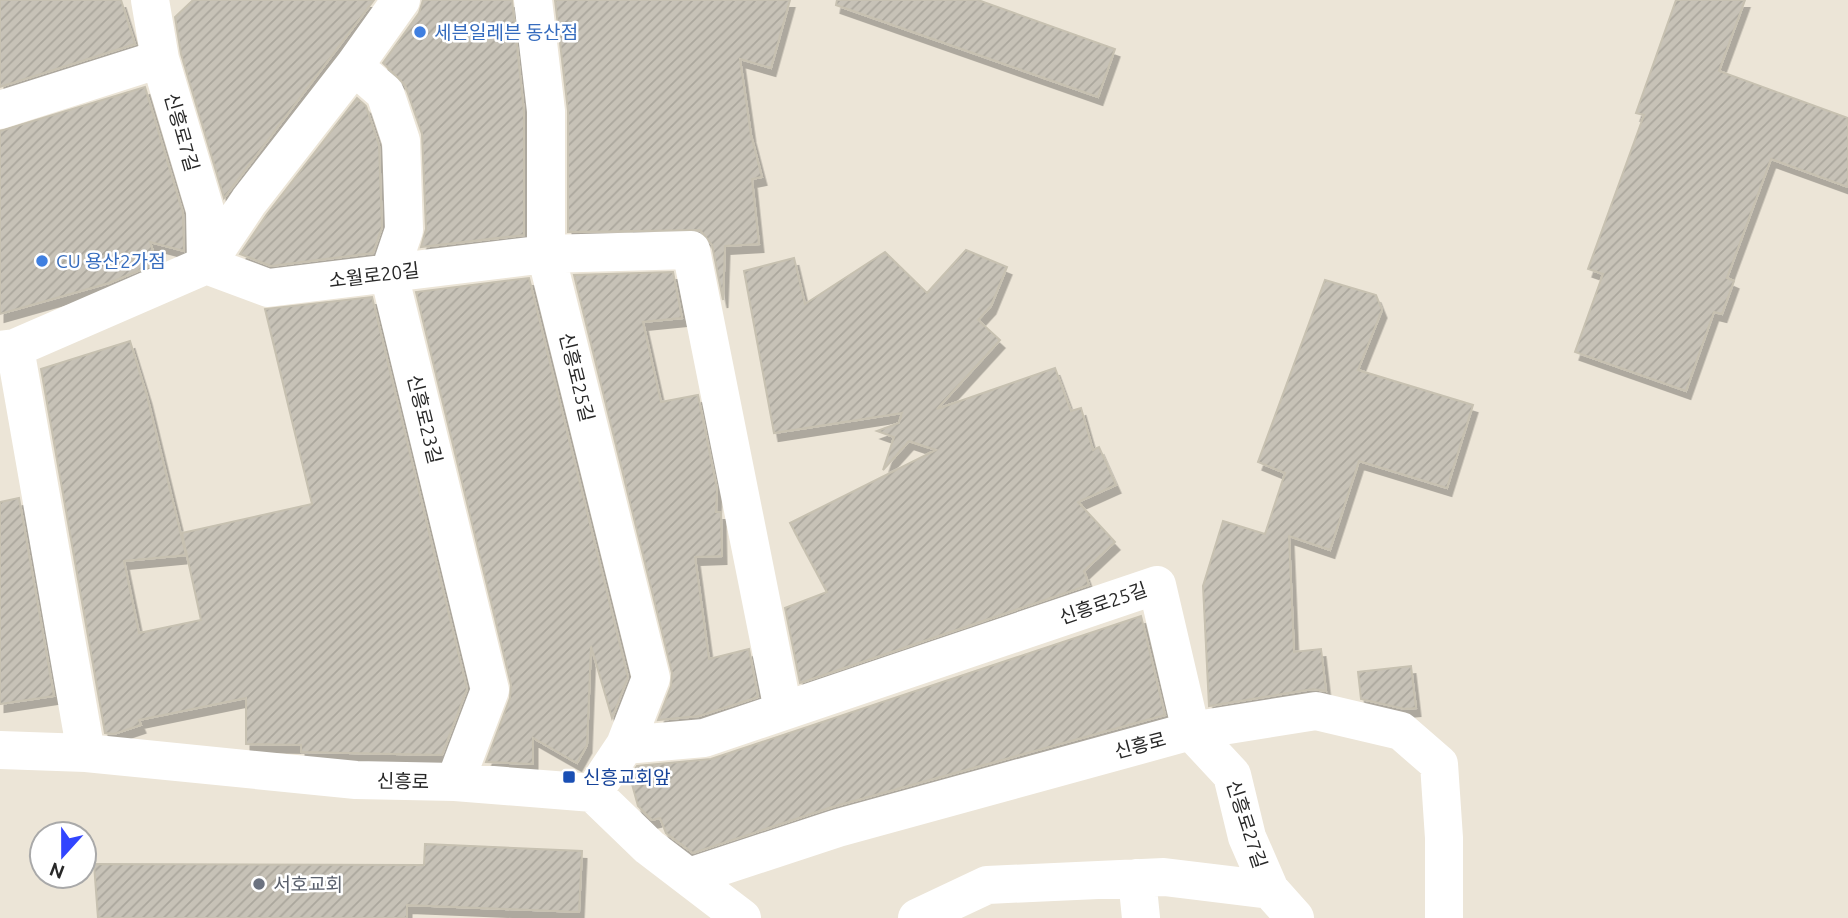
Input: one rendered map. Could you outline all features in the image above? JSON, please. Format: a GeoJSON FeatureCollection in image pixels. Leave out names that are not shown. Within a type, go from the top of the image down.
{"type":"FeatureCollection","features":[{"type":"Feature","properties":{"kind":"street","name":"신흥로7길"},"geometry":{"type":"LineString","coordinates":[[150,0],[160,59],[205,210],[206,265]]}},
{"type":"Feature","properties":{"kind":"street"},"geometry":{"type":"LineString","coordinates":[[86,753],[7,349],[206,265],[249,201],[354,66],[401,0]]}},
{"type":"Feature","properties":{"kind":"street","name":"신흥로25길"},"geometry":{"type":"LineString","coordinates":[[533,0],[545,111],[546,254],[651,678],[625,745],[593,793]]}},
{"type":"Feature","properties":{"kind":"street"},"geometry":{"type":"LineString","coordinates":[[0,110],[160,59]]}},
{"type":"Feature","properties":{"kind":"street"},"geometry":{"type":"LineString","coordinates":[[354,66],[385,93],[401,141],[404,230],[389,274]]}},
{"type":"Feature","properties":{"kind":"street","name":"소월로20길"},"geometry":{"type":"LineString","coordinates":[[206,265],[268,288],[546,254],[691,250],[783,710]]}},
{"type":"Feature","properties":{"kind":"street","name":"신흥로23길"},"geometry":{"type":"LineString","coordinates":[[389,274],[490,690],[455,782]]}},
{"type":"Feature","properties":{"kind":"street","name":"신흥로25길"},"geometry":{"type":"LineString","coordinates":[[625,745],[704,738],[1157,585],[1191,731]]}},
{"type":"Feature","properties":{"kind":"street","name":"신흥로"},"geometry":{"type":"LineString","coordinates":[[689,877],[838,828],[1191,731],[1316,711],[1401,731],[1439,764],[1444,838],[1444,918]]}},
{"type":"Feature","properties":{"kind":"street","name":"신흥로27길"},"geometry":{"type":"LineString","coordinates":[[1191,731],[1232,775],[1247,837],[1270,890]]}},
{"type":"Feature","properties":{"kind":"street","name":"신흥로"},"geometry":{"type":"LineString","coordinates":[[0,750],[86,753],[356,780],[455,782],[593,793]]}},
{"type":"Feature","properties":{"kind":"street"},"geometry":{"type":"LineString","coordinates":[[593,793],[649,847],[742,918]]}},
{"type":"Feature","properties":{"kind":"street"},"geometry":{"type":"LineString","coordinates":[[917,918],[987,885],[1164,877],[1270,890],[1295,918]]}},
{"type":"Feature","properties":{"kind":"street"},"geometry":{"type":"LineString","coordinates":[[1137,878],[1141,918]]}},
{"type":"Feature","properties":{"kind":"building"},"geometry":{"type":"Polygon","coordinates":[[[0,0],[121,0],[135,44],[0,87],[0,0]]]}},
{"type":"Feature","properties":{"kind":"building"},"geometry":{"type":"Polygon","coordinates":[[[193,0],[374,0],[224,198],[181,54],[175,17],[193,0]]]}},
{"type":"Feature","properties":{"kind":"building"},"geometry":{"type":"Polygon","coordinates":[[[423,0],[512,0],[524,112],[524,235],[421,247],[426,229],[422,134],[405,85],[383,63],[419,13],[423,0]]]}},
{"type":"Feature","properties":{"kind":"building"},"geometry":{"type":"Polygon","coordinates":[[[555,0],[790,0],[771,68],[740,59],[751,135],[762,177],[752,179],[759,244],[725,246],[723,300],[712,245],[700,230],[568,232],[568,111],[555,0]]]}},
{"type":"Feature","properties":{"kind":"building"},"geometry":{"type":"Polygon","coordinates":[[[837,0],[978,0],[1115,49],[1098,97],[836,5],[837,0]]]}},
{"type":"Feature","properties":{"kind":"building"},"geometry":{"type":"Polygon","coordinates":[[[1676,0],[1745,0],[1719,71],[1848,118],[1848,187],[1771,159],[1727,278],[1734,281],[1722,314],[1714,312],[1686,391],[1575,352],[1603,274],[1588,269],[1644,115],[1636,113],[1676,0]]]}},
{"type":"Feature","properties":{"kind":"building"},"geometry":{"type":"Polygon","coordinates":[[[145,87],[183,213],[184,251],[150,242],[157,263],[109,283],[0,314],[0,131],[145,87]]]}},
{"type":"Feature","properties":{"kind":"building"},"geometry":{"type":"Polygon","coordinates":[[[357,98],[366,106],[379,145],[382,227],[373,253],[271,266],[240,254],[267,214],[357,98]]]}},
{"type":"Feature","properties":{"kind":"building"},"geometry":{"type":"Polygon","coordinates":[[[966,250],[1007,267],[991,306],[978,320],[1000,340],[937,409],[1055,368],[1071,411],[1081,408],[1093,450],[1099,447],[1116,485],[1078,502],[1115,542],[1084,571],[1089,585],[800,683],[785,608],[827,592],[790,523],[936,450],[909,441],[883,470],[894,437],[877,431],[899,423],[902,413],[774,433],[744,271],[794,258],[805,304],[885,252],[927,293],[966,250]]]}},
{"type":"Feature","properties":{"kind":"building"},"geometry":{"type":"Polygon","coordinates":[[[673,272],[682,318],[643,322],[661,402],[698,395],[717,489],[716,512],[721,512],[722,556],[695,557],[709,659],[749,649],[758,697],[699,716],[658,720],[671,686],[672,673],[574,275],[673,272]]]}},
{"type":"Feature","properties":{"kind":"building"},"geometry":{"type":"Polygon","coordinates":[[[529,278],[628,677],[612,718],[591,646],[587,745],[577,763],[533,738],[533,764],[486,762],[510,698],[511,685],[416,292],[529,278]]]}},
{"type":"Feature","properties":{"kind":"building"},"geometry":{"type":"Polygon","coordinates":[[[1325,280],[1376,295],[1382,310],[1358,370],[1473,405],[1447,488],[1359,461],[1330,550],[1289,536],[1294,652],[1321,649],[1326,691],[1313,689],[1209,706],[1203,586],[1223,521],[1265,534],[1285,473],[1258,462],[1325,280]]]}},
{"type":"Feature","properties":{"kind":"building"},"geometry":{"type":"Polygon","coordinates":[[[372,297],[467,689],[442,755],[301,752],[301,745],[246,744],[246,698],[139,720],[141,725],[114,734],[105,733],[41,369],[130,341],[147,396],[186,555],[124,561],[139,633],[201,620],[182,533],[312,504],[265,309],[372,297]]]}},
{"type":"Feature","properties":{"kind":"building"},"geometry":{"type":"Polygon","coordinates":[[[19,498],[54,696],[0,704],[0,502],[19,498]]]}},
{"type":"Feature","properties":{"kind":"building"},"geometry":{"type":"Polygon","coordinates":[[[1141,616],[1165,715],[832,807],[693,853],[666,833],[660,818],[652,820],[638,806],[630,777],[637,766],[711,759],[1141,616]]]}},
{"type":"Feature","properties":{"kind":"building"},"geometry":{"type":"Polygon","coordinates":[[[1411,666],[1416,708],[1405,709],[1361,699],[1358,672],[1411,666]]]}},
{"type":"Feature","properties":{"kind":"building"},"geometry":{"type":"Polygon","coordinates":[[[425,844],[582,851],[579,912],[407,905],[407,918],[98,918],[98,864],[424,865],[425,844]]]}},
{"type":"Feature","properties":{"kind":"place","name":"세븐일레븐 동산점"},"geometry":{"type":"Point","coordinates":[420,32]}},
{"type":"Feature","properties":{"kind":"place","name":"CU 용산2가점"},"geometry":{"type":"Point","coordinates":[42,261]}},
{"type":"Feature","properties":{"kind":"place","name":"신흥교회앞"},"geometry":{"type":"Point","coordinates":[569,777]}},
{"type":"Feature","properties":{"kind":"place","name":"서호교회"},"geometry":{"type":"Point","coordinates":[259,884]}}]}
